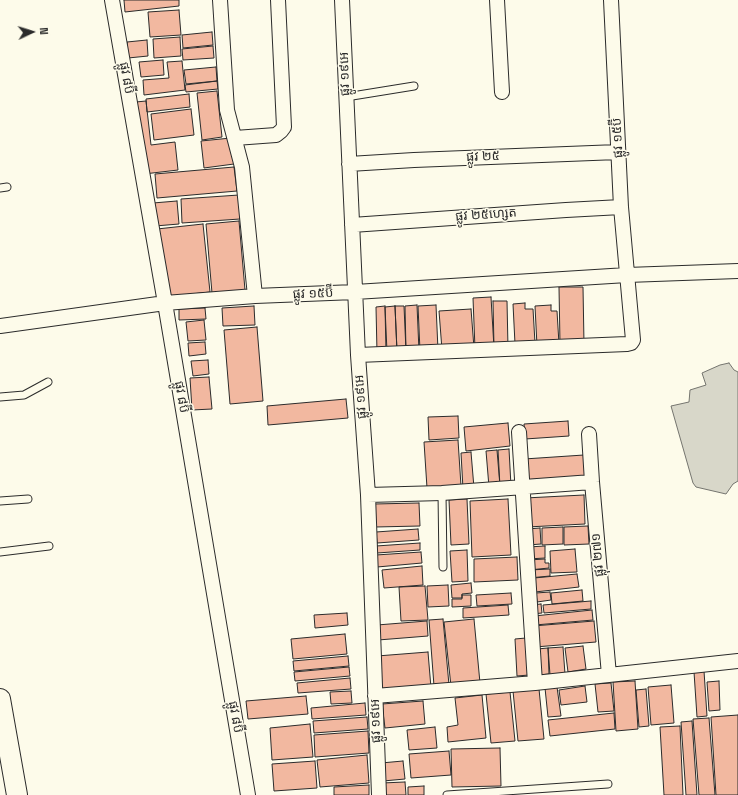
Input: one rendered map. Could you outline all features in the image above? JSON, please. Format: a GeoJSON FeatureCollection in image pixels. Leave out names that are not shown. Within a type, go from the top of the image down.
{"type":"FeatureCollection","features":[{"type":"Feature","properties":{"kind":"main road"},"geometry":{"type":"LineString","coordinates":[[0,702],[17,795]]}},
{"type":"Feature","properties":{"kind":"street","name":"ផ្លូវ ៨ប៊ី"},"geometry":{"type":"LineString","coordinates":[[112,0],[248,795]]}},
{"type":"Feature","properties":{"kind":"street"},"geometry":{"type":"LineString","coordinates":[[220,0],[227,110],[242,167],[255,296]]}},
{"type":"Feature","properties":{"kind":"street"},"geometry":{"type":"LineString","coordinates":[[235,138],[276,135],[284,127],[278,0]]}},
{"type":"Feature","properties":{"kind":"street","name":"ផ្លូវ ១៩អេ"},"geometry":{"type":"LineString","coordinates":[[342,0],[358,356],[368,495],[379,795]]}},
{"type":"Feature","properties":{"kind":"street"},"geometry":{"type":"LineString","coordinates":[[497,0],[502,92]]}},
{"type":"Feature","properties":{"kind":"street","name":"ផ្លូវ ១៥ប៊ី"},"geometry":{"type":"LineString","coordinates":[[358,356],[627,344],[632,340],[621,207],[611,0]]}},
{"type":"Feature","properties":{"kind":"street","name":"ផ្លូវ ២៥"},"geometry":{"type":"LineString","coordinates":[[349,164],[618,152]]}},
{"type":"Feature","properties":{"kind":"street","name":"ផ្លូវ ២៥ហ្សេត"},"geometry":{"type":"LineString","coordinates":[[352,225],[621,207]]}},
{"type":"Feature","properties":{"kind":"street","name":"ផ្លូវ ១៥ប៊ី"},"geometry":{"type":"LineString","coordinates":[[0,326],[165,303],[255,296],[355,292],[627,275],[738,271]]}},
{"type":"Feature","properties":{"kind":"street"},"geometry":{"type":"LineString","coordinates":[[519,432],[535,683]]}},
{"type":"Feature","properties":{"kind":"street","name":"ផ្លុវ ២៧១"},"geometry":{"type":"LineString","coordinates":[[589,434],[609,675]]}},
{"type":"Feature","properties":{"kind":"street"},"geometry":{"type":"LineString","coordinates":[[368,495],[442,493],[592,482]]}},
{"type":"Feature","properties":{"kind":"street"},"geometry":{"type":"LineString","coordinates":[[375,696],[535,683],[738,661]]}},
{"type":"Feature","properties":{"kind":"lane"},"geometry":{"type":"LineString","coordinates":[[346,97],[414,86]]}},
{"type":"Feature","properties":{"kind":"lane"},"geometry":{"type":"LineString","coordinates":[[0,398],[24,395],[48,382]]}},
{"type":"Feature","properties":{"kind":"lane"},"geometry":{"type":"LineString","coordinates":[[442,493],[444,567]]}},
{"type":"Feature","properties":{"kind":"lane"},"geometry":{"type":"LineString","coordinates":[[0,501],[28,499]]}},
{"type":"Feature","properties":{"kind":"lane"},"geometry":{"type":"LineString","coordinates":[[0,552],[49,546]]}},
{"type":"Feature","properties":{"kind":"lane"},"geometry":{"type":"LineString","coordinates":[[447,795],[608,784]]}},
{"type":"Feature","properties":{"kind":"shaded area"},"geometry":{"type":"Polygon","coordinates":[[[729,363],[734,370],[738,372],[738,481],[733,484],[726,494],[696,487],[693,483],[671,406],[689,402],[690,390],[706,385],[702,373],[720,365],[729,363]]]}},
{"type":"Feature","properties":{"kind":"building"},"geometry":{"type":"Polygon","coordinates":[[[124,0],[179,0],[179,6],[125,12],[124,0]]]}},
{"type":"Feature","properties":{"kind":"building"},"geometry":{"type":"Polygon","coordinates":[[[179,10],[181,35],[150,37],[148,12],[179,10]]]}},
{"type":"Feature","properties":{"kind":"building"},"geometry":{"type":"Polygon","coordinates":[[[212,32],[213,45],[183,48],[182,35],[212,32]]]}},
{"type":"Feature","properties":{"kind":"building"},"geometry":{"type":"Polygon","coordinates":[[[180,37],[181,56],[154,58],[153,39],[180,37]]]}},
{"type":"Feature","properties":{"kind":"building"},"geometry":{"type":"Polygon","coordinates":[[[147,40],[148,56],[128,58],[127,42],[147,40]]]}},
{"type":"Feature","properties":{"kind":"building"},"geometry":{"type":"Polygon","coordinates":[[[213,46],[214,58],[183,60],[182,49],[213,46]]]}},
{"type":"Feature","properties":{"kind":"building"},"geometry":{"type":"Polygon","coordinates":[[[163,60],[164,75],[141,77],[139,62],[163,60]]]}},
{"type":"Feature","properties":{"kind":"building"},"geometry":{"type":"Polygon","coordinates":[[[182,61],[185,90],[144,95],[143,80],[169,78],[167,62],[182,61]]]}},
{"type":"Feature","properties":{"kind":"building"},"geometry":{"type":"Polygon","coordinates":[[[216,67],[217,81],[186,84],[184,70],[216,67]]]}},
{"type":"Feature","properties":{"kind":"building"},"geometry":{"type":"Polygon","coordinates":[[[217,81],[218,89],[186,92],[185,85],[217,81]]]}},
{"type":"Feature","properties":{"kind":"building"},"geometry":{"type":"Polygon","coordinates":[[[217,91],[222,137],[202,140],[197,93],[217,91]]]}},
{"type":"Feature","properties":{"kind":"building"},"geometry":{"type":"Polygon","coordinates":[[[189,94],[190,107],[147,112],[146,99],[189,94]]]}},
{"type":"Feature","properties":{"kind":"building"},"geometry":{"type":"Polygon","coordinates":[[[146,101],[151,145],[175,142],[178,170],[144,174],[136,102],[146,101]]]}},
{"type":"Feature","properties":{"kind":"building"},"geometry":{"type":"Polygon","coordinates":[[[191,109],[194,135],[154,140],[151,114],[191,109]]]}},
{"type":"Feature","properties":{"kind":"building"},"geometry":{"type":"Polygon","coordinates":[[[231,138],[234,164],[204,168],[201,141],[231,138]]]}},
{"type":"Feature","properties":{"kind":"building"},"geometry":{"type":"Polygon","coordinates":[[[234,167],[237,191],[157,198],[155,174],[234,167]]]}},
{"type":"Feature","properties":{"kind":"building"},"geometry":{"type":"Polygon","coordinates":[[[239,195],[240,219],[182,223],[181,199],[239,195]]]}},
{"type":"Feature","properties":{"kind":"building"},"geometry":{"type":"Polygon","coordinates":[[[177,201],[179,224],[155,226],[153,203],[177,201]]]}},
{"type":"Feature","properties":{"kind":"building"},"geometry":{"type":"Polygon","coordinates":[[[239,221],[245,290],[212,293],[206,224],[239,221]]]}},
{"type":"Feature","properties":{"kind":"building"},"geometry":{"type":"Polygon","coordinates":[[[203,224],[210,292],[164,297],[157,229],[203,224]]]}},
{"type":"Feature","properties":{"kind":"building"},"geometry":{"type":"Polygon","coordinates":[[[559,287],[583,287],[584,344],[560,344],[559,287]]]}},
{"type":"Feature","properties":{"kind":"building"},"geometry":{"type":"Polygon","coordinates":[[[491,297],[494,348],[475,349],[473,298],[491,297]]]}},
{"type":"Feature","properties":{"kind":"building"},"geometry":{"type":"Polygon","coordinates":[[[493,301],[507,301],[508,348],[494,348],[493,301]]]}},
{"type":"Feature","properties":{"kind":"building"},"geometry":{"type":"Polygon","coordinates":[[[525,303],[525,309],[533,309],[535,343],[515,344],[513,304],[525,303]]]}},
{"type":"Feature","properties":{"kind":"building"},"geometry":{"type":"Polygon","coordinates":[[[417,305],[419,351],[406,351],[405,306],[417,305]]]}},
{"type":"Feature","properties":{"kind":"building"},"geometry":{"type":"Polygon","coordinates":[[[436,305],[438,350],[420,351],[418,306],[436,305]]]}},
{"type":"Feature","properties":{"kind":"building"},"geometry":{"type":"Polygon","coordinates":[[[551,305],[551,311],[557,311],[559,344],[537,346],[535,306],[551,305]]]}},
{"type":"Feature","properties":{"kind":"building"},"geometry":{"type":"Polygon","coordinates":[[[254,306],[255,325],[223,326],[222,308],[254,306]]]}},
{"type":"Feature","properties":{"kind":"building"},"geometry":{"type":"Polygon","coordinates":[[[385,306],[386,352],[377,353],[376,307],[385,306]]]}},
{"type":"Feature","properties":{"kind":"building"},"geometry":{"type":"Polygon","coordinates":[[[395,306],[404,306],[406,351],[397,351],[395,306]]]}},
{"type":"Feature","properties":{"kind":"building"},"geometry":{"type":"Polygon","coordinates":[[[395,306],[397,352],[387,352],[385,307],[395,306]]]}},
{"type":"Feature","properties":{"kind":"building"},"geometry":{"type":"Polygon","coordinates":[[[205,308],[206,319],[179,320],[179,309],[205,308]]]}},
{"type":"Feature","properties":{"kind":"building"},"geometry":{"type":"Polygon","coordinates":[[[471,309],[474,348],[442,350],[439,311],[471,309]]]}},
{"type":"Feature","properties":{"kind":"building"},"geometry":{"type":"Polygon","coordinates":[[[204,320],[206,340],[188,341],[186,322],[204,320]]]}},
{"type":"Feature","properties":{"kind":"building"},"geometry":{"type":"Polygon","coordinates":[[[257,327],[263,401],[230,404],[224,330],[257,327]]]}},
{"type":"Feature","properties":{"kind":"building"},"geometry":{"type":"Polygon","coordinates":[[[205,342],[206,354],[189,356],[188,343],[205,342]]]}},
{"type":"Feature","properties":{"kind":"building"},"geometry":{"type":"Polygon","coordinates":[[[208,360],[209,374],[193,376],[191,361],[208,360]]]}},
{"type":"Feature","properties":{"kind":"building"},"geometry":{"type":"Polygon","coordinates":[[[209,377],[212,409],[192,410],[190,378],[209,377]]]}},
{"type":"Feature","properties":{"kind":"building"},"geometry":{"type":"Polygon","coordinates":[[[346,399],[348,418],[268,425],[267,406],[346,399]]]}},
{"type":"Feature","properties":{"kind":"building"},"geometry":{"type":"Polygon","coordinates":[[[458,416],[459,438],[429,440],[428,417],[458,416]]]}},
{"type":"Feature","properties":{"kind":"building"},"geometry":{"type":"Polygon","coordinates":[[[568,421],[569,436],[525,439],[524,424],[568,421]]]}},
{"type":"Feature","properties":{"kind":"building"},"geometry":{"type":"Polygon","coordinates":[[[508,423],[510,446],[466,451],[464,427],[508,423]]]}},
{"type":"Feature","properties":{"kind":"building"},"geometry":{"type":"Polygon","coordinates":[[[458,440],[461,486],[427,488],[424,442],[458,440]]]}},
{"type":"Feature","properties":{"kind":"building"},"geometry":{"type":"Polygon","coordinates":[[[509,449],[511,486],[500,487],[498,450],[509,449]]]}},
{"type":"Feature","properties":{"kind":"building"},"geometry":{"type":"Polygon","coordinates":[[[497,450],[500,486],[489,487],[486,451],[497,450]]]}},
{"type":"Feature","properties":{"kind":"building"},"geometry":{"type":"Polygon","coordinates":[[[471,452],[474,488],[463,489],[461,453],[471,452]]]}},
{"type":"Feature","properties":{"kind":"building"},"geometry":{"type":"Polygon","coordinates":[[[584,455],[585,477],[526,481],[524,459],[584,455]]]}},
{"type":"Feature","properties":{"kind":"building"},"geometry":{"type":"Polygon","coordinates":[[[584,495],[585,524],[527,527],[525,498],[584,495]]]}},
{"type":"Feature","properties":{"kind":"building"},"geometry":{"type":"Polygon","coordinates":[[[467,499],[469,544],[451,545],[449,500],[467,499]]]}},
{"type":"Feature","properties":{"kind":"building"},"geometry":{"type":"Polygon","coordinates":[[[508,499],[511,555],[472,557],[470,501],[508,499]]]}},
{"type":"Feature","properties":{"kind":"building"},"geometry":{"type":"Polygon","coordinates":[[[419,503],[420,526],[375,527],[374,504],[419,503]]]}},
{"type":"Feature","properties":{"kind":"building"},"geometry":{"type":"Polygon","coordinates":[[[588,526],[589,544],[564,545],[564,527],[588,526]]]}},
{"type":"Feature","properties":{"kind":"building"},"geometry":{"type":"Polygon","coordinates":[[[563,527],[563,544],[542,545],[542,528],[563,527]]]}},
{"type":"Feature","properties":{"kind":"building"},"geometry":{"type":"Polygon","coordinates":[[[540,528],[541,544],[528,545],[527,529],[540,528]]]}},
{"type":"Feature","properties":{"kind":"building"},"geometry":{"type":"Polygon","coordinates":[[[418,529],[419,540],[377,543],[376,532],[418,529]]]}},
{"type":"Feature","properties":{"kind":"building"},"geometry":{"type":"Polygon","coordinates":[[[420,543],[420,550],[377,553],[376,546],[420,543]]]}},
{"type":"Feature","properties":{"kind":"building"},"geometry":{"type":"Polygon","coordinates":[[[545,546],[545,558],[528,559],[528,547],[545,546]]]}},
{"type":"Feature","properties":{"kind":"building"},"geometry":{"type":"Polygon","coordinates":[[[575,549],[577,572],[551,573],[550,551],[575,549]]]}},
{"type":"Feature","properties":{"kind":"building"},"geometry":{"type":"Polygon","coordinates":[[[467,550],[468,581],[452,582],[450,551],[467,550]]]}},
{"type":"Feature","properties":{"kind":"building"},"geometry":{"type":"Polygon","coordinates":[[[421,552],[422,563],[377,567],[376,555],[421,552]]]}},
{"type":"Feature","properties":{"kind":"building"},"geometry":{"type":"Polygon","coordinates":[[[517,557],[518,580],[474,582],[474,559],[517,557]]]}},
{"type":"Feature","properties":{"kind":"building"},"geometry":{"type":"Polygon","coordinates":[[[545,559],[545,563],[549,563],[549,568],[529,570],[528,560],[545,559]]]}},
{"type":"Feature","properties":{"kind":"building"},"geometry":{"type":"Polygon","coordinates":[[[422,566],[423,585],[384,588],[382,570],[422,566]]]}},
{"type":"Feature","properties":{"kind":"building"},"geometry":{"type":"Polygon","coordinates":[[[550,569],[550,576],[529,578],[529,570],[550,569]]]}},
{"type":"Feature","properties":{"kind":"building"},"geometry":{"type":"Polygon","coordinates":[[[577,574],[579,587],[535,592],[534,578],[577,574]]]}},
{"type":"Feature","properties":{"kind":"building"},"geometry":{"type":"Polygon","coordinates":[[[471,583],[472,593],[462,594],[462,598],[452,598],[451,585],[471,583]]]}},
{"type":"Feature","properties":{"kind":"building"},"geometry":{"type":"Polygon","coordinates":[[[448,585],[449,606],[428,607],[427,586],[448,585]]]}},
{"type":"Feature","properties":{"kind":"building"},"geometry":{"type":"Polygon","coordinates":[[[425,586],[428,620],[401,621],[399,587],[425,586]]]}},
{"type":"Feature","properties":{"kind":"building"},"geometry":{"type":"Polygon","coordinates":[[[582,590],[583,601],[552,604],[551,593],[582,590]]]}},
{"type":"Feature","properties":{"kind":"building"},"geometry":{"type":"Polygon","coordinates":[[[550,592],[551,600],[537,602],[536,593],[550,592]]]}},
{"type":"Feature","properties":{"kind":"building"},"geometry":{"type":"Polygon","coordinates":[[[511,593],[512,604],[477,606],[476,595],[511,593]]]}},
{"type":"Feature","properties":{"kind":"building"},"geometry":{"type":"Polygon","coordinates":[[[462,595],[471,595],[471,606],[452,607],[452,599],[462,599],[462,595]]]}},
{"type":"Feature","properties":{"kind":"building"},"geometry":{"type":"Polygon","coordinates":[[[591,601],[591,609],[544,613],[543,605],[591,601]]]}},
{"type":"Feature","properties":{"kind":"building"},"geometry":{"type":"Polygon","coordinates":[[[541,604],[542,613],[532,614],[531,605],[541,604]]]}},
{"type":"Feature","properties":{"kind":"building"},"geometry":{"type":"Polygon","coordinates":[[[508,605],[509,615],[463,618],[463,608],[508,605]]]}},
{"type":"Feature","properties":{"kind":"building"},"geometry":{"type":"Polygon","coordinates":[[[592,610],[593,620],[535,625],[534,616],[592,610]]]}},
{"type":"Feature","properties":{"kind":"building"},"geometry":{"type":"Polygon","coordinates":[[[347,613],[348,625],[315,628],[314,615],[347,613]]]}},
{"type":"Feature","properties":{"kind":"building"},"geometry":{"type":"Polygon","coordinates":[[[443,619],[449,685],[434,686],[429,620],[443,619]]]}},
{"type":"Feature","properties":{"kind":"building"},"geometry":{"type":"Polygon","coordinates":[[[474,619],[480,683],[451,686],[444,622],[474,619]]]}},
{"type":"Feature","properties":{"kind":"building"},"geometry":{"type":"Polygon","coordinates":[[[427,621],[428,636],[378,640],[377,625],[427,621]]]}},
{"type":"Feature","properties":{"kind":"building"},"geometry":{"type":"Polygon","coordinates":[[[594,621],[596,642],[535,647],[533,626],[594,621]]]}},
{"type":"Feature","properties":{"kind":"building"},"geometry":{"type":"Polygon","coordinates":[[[345,634],[347,654],[293,659],[291,639],[345,634]]]}},
{"type":"Feature","properties":{"kind":"building"},"geometry":{"type":"Polygon","coordinates":[[[526,638],[529,675],[517,676],[515,639],[526,638]]]}},
{"type":"Feature","properties":{"kind":"building"},"geometry":{"type":"Polygon","coordinates":[[[583,646],[586,669],[568,672],[565,648],[583,646]]]}},
{"type":"Feature","properties":{"kind":"building"},"geometry":{"type":"Polygon","coordinates":[[[563,647],[565,674],[550,675],[548,648],[563,647]]]}},
{"type":"Feature","properties":{"kind":"building"},"geometry":{"type":"Polygon","coordinates":[[[548,648],[549,674],[539,675],[537,649],[548,648]]]}},
{"type":"Feature","properties":{"kind":"building"},"geometry":{"type":"Polygon","coordinates":[[[428,652],[431,688],[380,691],[377,656],[428,652]]]}},
{"type":"Feature","properties":{"kind":"building"},"geometry":{"type":"Polygon","coordinates":[[[348,656],[349,666],[294,671],[293,661],[348,656]]]}},
{"type":"Feature","properties":{"kind":"building"},"geometry":{"type":"Polygon","coordinates":[[[349,667],[350,676],[295,681],[294,672],[349,667]]]}},
{"type":"Feature","properties":{"kind":"building"},"geometry":{"type":"Polygon","coordinates":[[[704,671],[707,716],[697,717],[694,672],[704,671]]]}},
{"type":"Feature","properties":{"kind":"building"},"geometry":{"type":"Polygon","coordinates":[[[350,678],[351,689],[298,693],[297,683],[350,678]]]}},
{"type":"Feature","properties":{"kind":"building"},"geometry":{"type":"Polygon","coordinates":[[[635,681],[638,729],[616,731],[613,682],[635,681]]]}},
{"type":"Feature","properties":{"kind":"building"},"geometry":{"type":"Polygon","coordinates":[[[719,681],[720,710],[709,711],[707,682],[719,681]]]}},
{"type":"Feature","properties":{"kind":"building"},"geometry":{"type":"Polygon","coordinates":[[[611,683],[614,711],[598,712],[595,684],[611,683]]]}},
{"type":"Feature","properties":{"kind":"building"},"geometry":{"type":"Polygon","coordinates":[[[671,685],[674,723],[651,725],[648,687],[671,685]]]}},
{"type":"Feature","properties":{"kind":"building"},"geometry":{"type":"Polygon","coordinates":[[[585,686],[587,702],[561,705],[559,690],[585,686]]]}},
{"type":"Feature","properties":{"kind":"building"},"geometry":{"type":"Polygon","coordinates":[[[557,687],[561,716],[548,717],[545,688],[557,687]]]}},
{"type":"Feature","properties":{"kind":"building"},"geometry":{"type":"Polygon","coordinates":[[[539,689],[544,739],[518,741],[513,691],[539,689]]]}},
{"type":"Feature","properties":{"kind":"building"},"geometry":{"type":"Polygon","coordinates":[[[646,689],[649,726],[639,727],[636,690],[646,689]]]}},
{"type":"Feature","properties":{"kind":"building"},"geometry":{"type":"Polygon","coordinates":[[[351,691],[352,703],[331,704],[330,692],[351,691]]]}},
{"type":"Feature","properties":{"kind":"building"},"geometry":{"type":"Polygon","coordinates":[[[510,692],[515,741],[491,743],[486,694],[510,692]]]}},
{"type":"Feature","properties":{"kind":"building"},"geometry":{"type":"Polygon","coordinates":[[[482,695],[486,738],[448,742],[447,727],[458,725],[455,698],[482,695]]]}},
{"type":"Feature","properties":{"kind":"building"},"geometry":{"type":"Polygon","coordinates":[[[306,696],[308,714],[248,719],[246,701],[306,696]]]}},
{"type":"Feature","properties":{"kind":"building"},"geometry":{"type":"Polygon","coordinates":[[[423,701],[425,724],[385,728],[382,704],[423,701]]]}},
{"type":"Feature","properties":{"kind":"building"},"geometry":{"type":"Polygon","coordinates":[[[365,703],[366,715],[312,719],[311,708],[365,703]]]}},
{"type":"Feature","properties":{"kind":"building"},"geometry":{"type":"Polygon","coordinates":[[[614,713],[615,729],[550,736],[548,720],[614,713]]]}},
{"type":"Feature","properties":{"kind":"building"},"geometry":{"type":"Polygon","coordinates":[[[738,715],[738,795],[716,795],[711,717],[738,715]]]}},
{"type":"Feature","properties":{"kind":"building"},"geometry":{"type":"Polygon","coordinates":[[[367,717],[368,729],[314,733],[313,721],[367,717]]]}},
{"type":"Feature","properties":{"kind":"building"},"geometry":{"type":"Polygon","coordinates":[[[709,718],[715,795],[699,795],[693,719],[709,718]]]}},
{"type":"Feature","properties":{"kind":"building"},"geometry":{"type":"Polygon","coordinates":[[[692,721],[697,795],[686,795],[681,722],[692,721]]]}},
{"type":"Feature","properties":{"kind":"building"},"geometry":{"type":"Polygon","coordinates":[[[310,724],[313,757],[272,760],[270,728],[310,724]]]}},
{"type":"Feature","properties":{"kind":"building"},"geometry":{"type":"Polygon","coordinates":[[[680,726],[683,795],[664,795],[660,727],[680,726]]]}},
{"type":"Feature","properties":{"kind":"building"},"geometry":{"type":"Polygon","coordinates":[[[435,727],[437,748],[409,750],[407,730],[435,727]]]}},
{"type":"Feature","properties":{"kind":"building"},"geometry":{"type":"Polygon","coordinates":[[[368,731],[369,753],[315,757],[314,735],[368,731]]]}},
{"type":"Feature","properties":{"kind":"building"},"geometry":{"type":"Polygon","coordinates":[[[500,748],[501,786],[452,787],[451,749],[500,748]]]}},
{"type":"Feature","properties":{"kind":"building"},"geometry":{"type":"Polygon","coordinates":[[[449,751],[451,775],[411,778],[409,754],[449,751]]]}},
{"type":"Feature","properties":{"kind":"building"},"geometry":{"type":"Polygon","coordinates":[[[367,755],[369,783],[320,787],[317,760],[367,755]]]}},
{"type":"Feature","properties":{"kind":"building"},"geometry":{"type":"Polygon","coordinates":[[[315,761],[317,788],[274,791],[272,764],[315,761]]]}},
{"type":"Feature","properties":{"kind":"building"},"geometry":{"type":"Polygon","coordinates":[[[403,761],[405,779],[383,781],[381,763],[403,761]]]}},
{"type":"Feature","properties":{"kind":"building"},"geometry":{"type":"Polygon","coordinates":[[[405,782],[406,795],[383,795],[382,783],[405,782]]]}},
{"type":"Feature","properties":{"kind":"building"},"geometry":{"type":"Polygon","coordinates":[[[369,785],[369,795],[334,795],[334,787],[369,785]]]}},
{"type":"Feature","properties":{"kind":"building"},"geometry":{"type":"Polygon","coordinates":[[[424,786],[424,795],[408,795],[408,787],[424,786]]]}}]}
